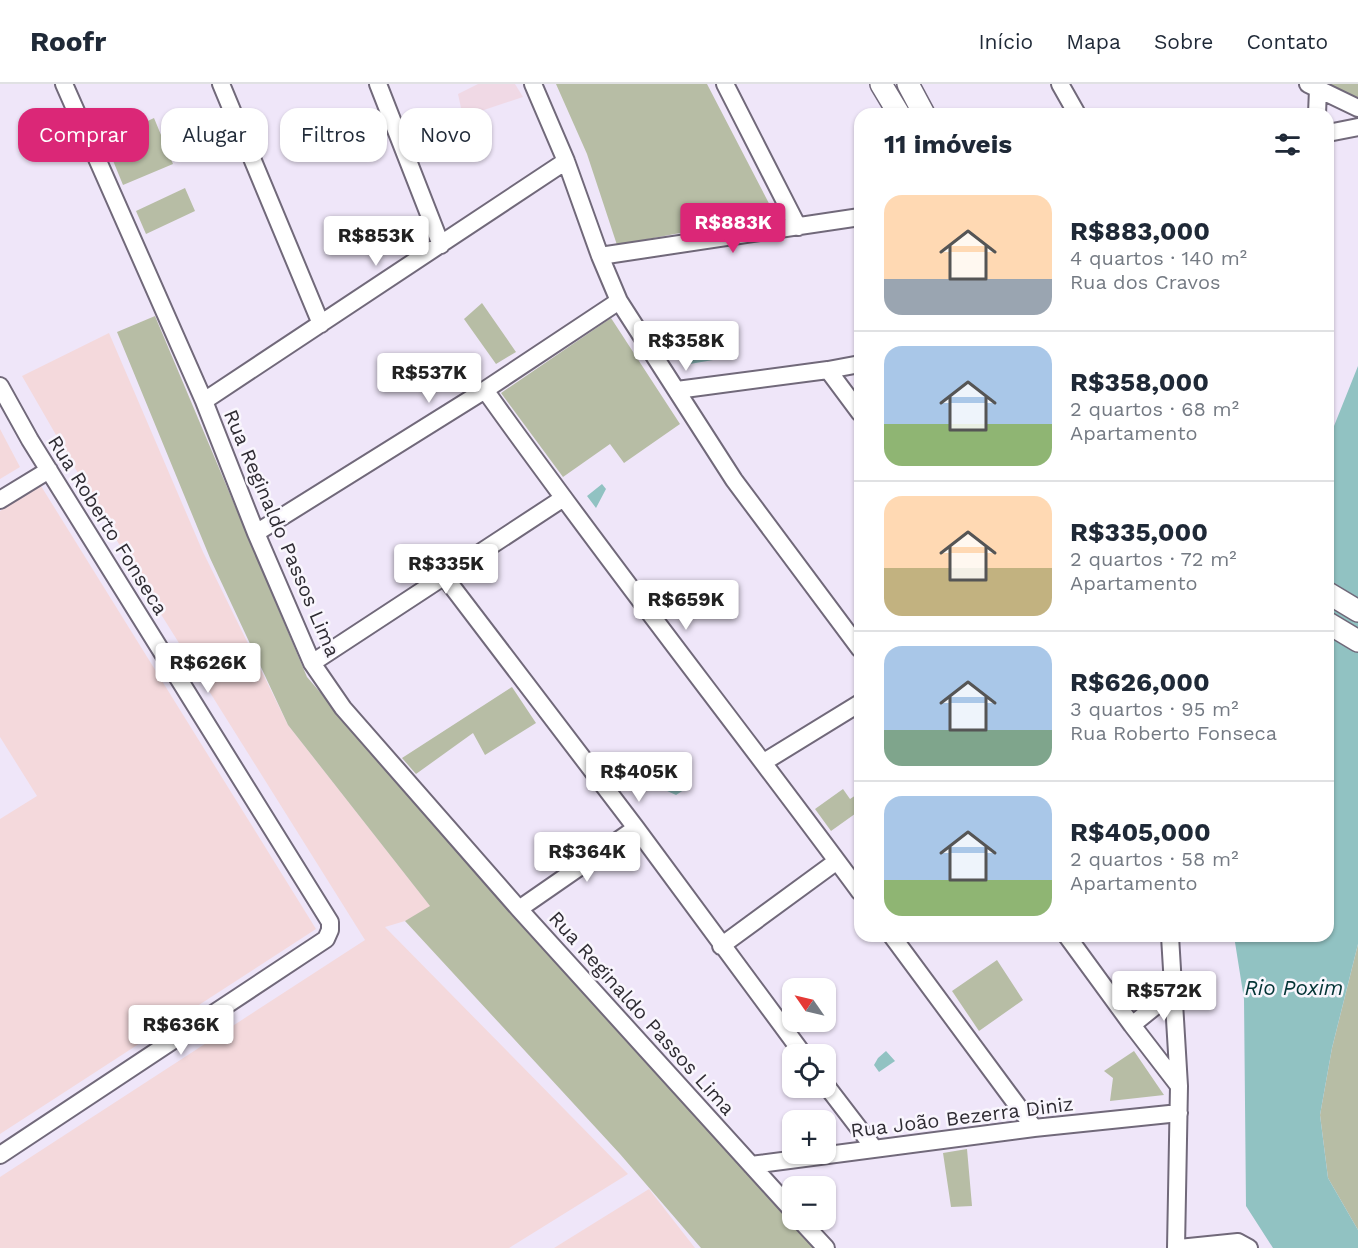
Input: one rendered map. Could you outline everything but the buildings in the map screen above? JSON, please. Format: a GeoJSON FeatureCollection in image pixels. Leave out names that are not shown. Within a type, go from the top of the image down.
{"type":"FeatureCollection","features":[{"type":"Feature","properties":{"kind":"main road"},"geometry":{"type":"LineString","coordinates":[[881,84],[895,108]]}},
{"type":"Feature","properties":{"kind":"main road"},"geometry":{"type":"LineString","coordinates":[[909,84],[921,108]]}},
{"type":"Feature","properties":{"kind":"main road"},"geometry":{"type":"LineString","coordinates":[[1334,596],[1358,611]]}},
{"type":"Feature","properties":{"kind":"main road"},"geometry":{"type":"LineString","coordinates":[[1334,627],[1358,641]]}},
{"type":"Feature","properties":{"kind":"street","name":"Rua Reginaldo Passos Lima"},"geometry":{"type":"LineString","coordinates":[[64,84],[204,401],[256,533],[312,663],[343,708],[519,909],[782,1199]]}},
{"type":"Feature","properties":{"kind":"street"},"geometry":{"type":"LineString","coordinates":[[221,84],[321,324]]}},
{"type":"Feature","properties":{"kind":"street"},"geometry":{"type":"LineString","coordinates":[[378,84],[441,245]]}},
{"type":"Feature","properties":{"kind":"street"},"geometry":{"type":"LineString","coordinates":[[533,84],[566,161],[600,256],[619,301],[734,480],[854,641]]}},
{"type":"Feature","properties":{"kind":"street"},"geometry":{"type":"LineString","coordinates":[[724,84],[798,226]]}},
{"type":"Feature","properties":{"kind":"street"},"geometry":{"type":"LineString","coordinates":[[1060,84],[1074,108]]}},
{"type":"Feature","properties":{"kind":"street"},"geometry":{"type":"LineString","coordinates":[[1313,86],[1358,108]]}},
{"type":"Feature","properties":{"kind":"street"},"geometry":{"type":"LineString","coordinates":[[1313,86],[1316,108]]}},
{"type":"Feature","properties":{"kind":"street"},"geometry":{"type":"LineString","coordinates":[[1334,132],[1358,128]]}},
{"type":"Feature","properties":{"kind":"street"},"geometry":{"type":"LineString","coordinates":[[204,401],[566,161]]}},
{"type":"Feature","properties":{"kind":"street"},"geometry":{"type":"LineString","coordinates":[[600,256],[854,218]]}},
{"type":"Feature","properties":{"kind":"street"},"geometry":{"type":"LineString","coordinates":[[256,533],[485,390],[619,301]]}},
{"type":"Feature","properties":{"kind":"street"},"geometry":{"type":"LineString","coordinates":[[677,390],[854,365]]}},
{"type":"Feature","properties":{"kind":"street"},"geometry":{"type":"LineString","coordinates":[[828,370],[854,405]]}},
{"type":"Feature","properties":{"kind":"street","name":"Rua Roberto Fonseca"},"geometry":{"type":"LineString","coordinates":[[0,386],[49,470],[330,922],[330,930],[326,939],[0,1155]]}},
{"type":"Feature","properties":{"kind":"street"},"geometry":{"type":"LineString","coordinates":[[485,390],[562,499],[764,762],[854,884]]}},
{"type":"Feature","properties":{"kind":"street"},"geometry":{"type":"LineString","coordinates":[[0,500],[49,470]]}},
{"type":"Feature","properties":{"kind":"street"},"geometry":{"type":"LineString","coordinates":[[312,663],[562,499]]}},
{"type":"Feature","properties":{"kind":"street"},"geometry":{"type":"LineString","coordinates":[[444,576],[636,828],[795,1044]]}},
{"type":"Feature","properties":{"kind":"street"},"geometry":{"type":"LineString","coordinates":[[764,762],[854,707]]}},
{"type":"Feature","properties":{"kind":"street"},"geometry":{"type":"LineString","coordinates":[[519,909],[636,828]]}},
{"type":"Feature","properties":{"kind":"street"},"geometry":{"type":"LineString","coordinates":[[721,946],[837,861]]}},
{"type":"Feature","properties":{"kind":"street"},"geometry":{"type":"LineString","coordinates":[[896,942],[1034,1128]]}},
{"type":"Feature","properties":{"kind":"street"},"geometry":{"type":"LineString","coordinates":[[1071,942],[1179,1086]]}},
{"type":"Feature","properties":{"kind":"street"},"geometry":{"type":"LineString","coordinates":[[1170,942],[1179,1086],[1178,1248],[1238,1242],[1249,1248]]}},
{"type":"Feature","properties":{"kind":"street"},"geometry":{"type":"LineString","coordinates":[[1132,1025],[1173,992]]}},
{"type":"Feature","properties":{"kind":"street"},"geometry":{"type":"LineString","coordinates":[[836,1098],[874,1149]]}},
{"type":"Feature","properties":{"kind":"street","name":"Rua João Bezerra Diniz"},"geometry":{"type":"LineString","coordinates":[[751,1165],[1034,1128],[1179,1113]]}},
{"type":"Feature","properties":{"kind":"street"},"geometry":{"type":"LineString","coordinates":[[809,1230],[826,1248]]}},
{"type":"Feature","properties":{"kind":"shaded area"},"geometry":{"type":"Polygon","coordinates":[[[478,84],[515,84],[523,97],[490,108],[461,108],[458,94],[478,84]]]}},
{"type":"Feature","properties":{"kind":"shaded area"},"geometry":{"type":"Polygon","coordinates":[[[556,84],[707,84],[775,215],[617,245],[587,154],[556,84]]]}},
{"type":"Feature","properties":{"kind":"shaded area"},"geometry":{"type":"Polygon","coordinates":[[[1327,84],[1358,84],[1358,98],[1327,84]]]}},
{"type":"Feature","properties":{"kind":"shaded area"},"geometry":{"type":"Polygon","coordinates":[[[154,118],[161,135],[161,162],[172,162],[173,164],[123,185],[114,162],[149,162],[149,120],[154,118]]]}},
{"type":"Feature","properties":{"kind":"shaded area"},"geometry":{"type":"Polygon","coordinates":[[[185,188],[195,211],[146,234],[136,211],[185,188]]]}},
{"type":"Feature","properties":{"kind":"shaded area"},"geometry":{"type":"Polygon","coordinates":[[[482,303],[516,352],[496,364],[464,319],[482,303]]]}},
{"type":"Feature","properties":{"kind":"shaded area"},"geometry":{"type":"Polygon","coordinates":[[[155,316],[307,677],[481,879],[782,1213],[782,1230],[798,1230],[814,1248],[701,1248],[620,1154],[405,921],[430,906],[288,725],[210,558],[117,332],[155,316]]]}},
{"type":"Feature","properties":{"kind":"shaded area"},"geometry":{"type":"Polygon","coordinates":[[[611,318],[680,424],[624,463],[610,444],[563,477],[501,393],[611,318]]]}},
{"type":"Feature","properties":{"kind":"shaded area"},"geometry":{"type":"Polygon","coordinates":[[[109,333],[203,552],[288,725],[431,907],[405,921],[385,927],[628,1174],[509,1248],[0,1248],[0,1177],[365,940],[142,584],[22,376],[109,333]]]}},
{"type":"Feature","properties":{"kind":"shaded area"},"geometry":{"type":"Polygon","coordinates":[[[0,429],[20,467],[0,479],[0,429]]]}},
{"type":"Feature","properties":{"kind":"shaded area"},"geometry":{"type":"Polygon","coordinates":[[[41,486],[316,929],[0,1134],[0,819],[37,796],[0,737],[0,511],[41,486]]]}},
{"type":"Feature","properties":{"kind":"shaded area"},"geometry":{"type":"Polygon","coordinates":[[[512,687],[536,723],[485,755],[473,733],[416,774],[402,758],[512,687]]]}},
{"type":"Feature","properties":{"kind":"shaded area"},"geometry":{"type":"Polygon","coordinates":[[[843,789],[850,799],[854,796],[854,815],[831,831],[815,809],[843,789]]]}},
{"type":"Feature","properties":{"kind":"shaded area"},"geometry":{"type":"Polygon","coordinates":[[[1358,944],[1358,1230],[1328,1178],[1320,1115],[1332,1048],[1358,944]]]}},
{"type":"Feature","properties":{"kind":"shaded area"},"geometry":{"type":"Polygon","coordinates":[[[997,960],[1023,1000],[979,1031],[952,991],[997,960]]]}},
{"type":"Feature","properties":{"kind":"shaded area"},"geometry":{"type":"Polygon","coordinates":[[[1134,1051],[1164,1095],[1110,1101],[1113,1078],[1104,1071],[1134,1051]]]}},
{"type":"Feature","properties":{"kind":"shaded area"},"geometry":{"type":"Polygon","coordinates":[[[967,1149],[972,1206],[951,1207],[943,1153],[967,1149]]]}},
{"type":"Feature","properties":{"kind":"shaded area"},"geometry":{"type":"Polygon","coordinates":[[[649,1189],[695,1248],[554,1248],[649,1189]]]}},
{"type":"Feature","properties":{"kind":"water"},"geometry":{"type":"Polygon","coordinates":[[[710,344],[713,360],[684,365],[681,350],[710,344]]]}},
{"type":"Feature","properties":{"kind":"water","name":"Rio Poxim"},"geometry":{"type":"Polygon","coordinates":[[[1358,366],[1358,944],[1332,1048],[1320,1115],[1328,1178],[1358,1230],[1358,1248],[1273,1248],[1246,1206],[1244,999],[1235,942],[1334,942],[1334,426],[1358,366]]]}},
{"type":"Feature","properties":{"kind":"water"},"geometry":{"type":"Polygon","coordinates":[[[602,484],[606,489],[596,508],[587,496],[602,484]]]}},
{"type":"Feature","properties":{"kind":"water"},"geometry":{"type":"Polygon","coordinates":[[[680,780],[687,788],[676,795],[665,790],[680,780]]]}},
{"type":"Feature","properties":{"kind":"water"},"geometry":{"type":"Polygon","coordinates":[[[886,1051],[895,1061],[879,1072],[874,1065],[886,1051]]]}}]}
